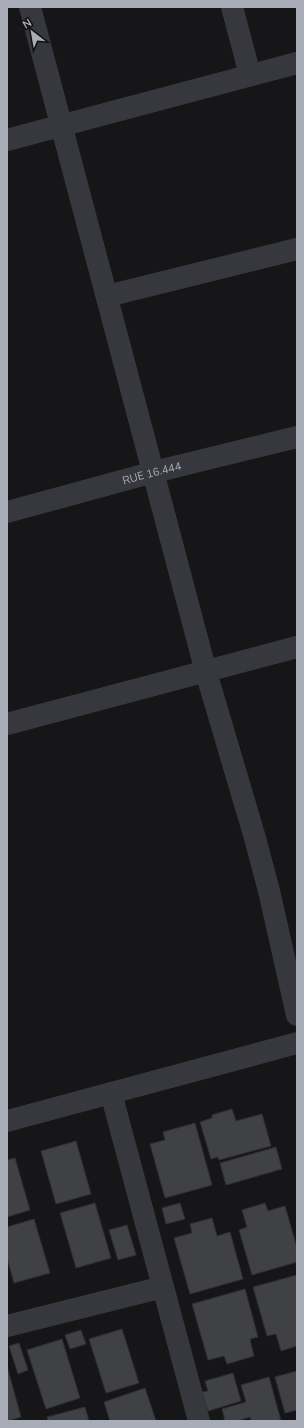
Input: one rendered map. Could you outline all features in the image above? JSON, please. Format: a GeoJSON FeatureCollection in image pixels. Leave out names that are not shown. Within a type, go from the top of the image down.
{"type":"FeatureCollection","features":[{"type":"Feature","properties":{"kind":"street"},"geometry":{"type":"LineString","coordinates":[[30,7],[206,672],[263,868],[297,1015]]}},
{"type":"Feature","properties":{"kind":"street"},"geometry":{"type":"LineString","coordinates":[[232,7],[250,75]]}},
{"type":"Feature","properties":{"kind":"street"},"geometry":{"type":"LineString","coordinates":[[7,140],[297,63]]}},
{"type":"Feature","properties":{"kind":"street"},"geometry":{"type":"LineString","coordinates":[[107,296],[297,249]]}},
{"type":"Feature","properties":{"kind":"street","name":"RUE 16.444"},"geometry":{"type":"LineString","coordinates":[[7,512],[154,472],[297,437]]}},
{"type":"Feature","properties":{"kind":"street"},"geometry":{"type":"LineString","coordinates":[[7,724],[297,647]]}},
{"type":"Feature","properties":{"kind":"street"},"geometry":{"type":"LineString","coordinates":[[7,1121],[297,1043]]}},
{"type":"Feature","properties":{"kind":"street"},"geometry":{"type":"LineString","coordinates":[[111,1093],[199,1421]]}},
{"type":"Feature","properties":{"kind":"street"},"geometry":{"type":"LineString","coordinates":[[7,1326],[163,1287]]}},
{"type":"Feature","properties":{"kind":"building"},"geometry":{"type":"Polygon","coordinates":[[[232,1109],[236,1121],[262,1114],[271,1146],[219,1160],[218,1157],[211,1159],[200,1122],[212,1118],[212,1115],[232,1109]]]}},
{"type":"Feature","properties":{"kind":"building"},"geometry":{"type":"Polygon","coordinates":[[[195,1123],[212,1185],[165,1198],[150,1144],[165,1140],[163,1132],[195,1123]]]}},
{"type":"Feature","properties":{"kind":"building"},"geometry":{"type":"Polygon","coordinates":[[[76,1141],[91,1194],[56,1204],[41,1151],[76,1141]]]}},
{"type":"Feature","properties":{"kind":"building"},"geometry":{"type":"Polygon","coordinates":[[[276,1147],[282,1169],[226,1185],[220,1163],[276,1147]]]}},
{"type":"Feature","properties":{"kind":"building"},"geometry":{"type":"Polygon","coordinates":[[[15,1158],[30,1210],[7,1217],[7,1160],[15,1158]]]}},
{"type":"Feature","properties":{"kind":"building"},"geometry":{"type":"Polygon","coordinates":[[[95,1203],[111,1258],[76,1268],[60,1213],[95,1203]]]}},
{"type":"Feature","properties":{"kind":"building"},"geometry":{"type":"Polygon","coordinates":[[[180,1203],[185,1219],[166,1224],[162,1208],[180,1203]]]}},
{"type":"Feature","properties":{"kind":"building"},"geometry":{"type":"Polygon","coordinates":[[[265,1203],[268,1211],[285,1206],[297,1248],[297,1262],[252,1275],[239,1230],[247,1227],[242,1210],[265,1203]]]}},
{"type":"Feature","properties":{"kind":"building"},"geometry":{"type":"Polygon","coordinates":[[[212,1218],[217,1236],[230,1232],[243,1279],[190,1294],[174,1238],[192,1233],[190,1224],[212,1218]]]}},
{"type":"Feature","properties":{"kind":"building"},"geometry":{"type":"Polygon","coordinates":[[[34,1219],[50,1273],[14,1283],[7,1258],[7,1227],[34,1219]]]}},
{"type":"Feature","properties":{"kind":"building"},"geometry":{"type":"Polygon","coordinates":[[[127,1225],[136,1255],[118,1260],[109,1230],[127,1225]]]}},
{"type":"Feature","properties":{"kind":"building"},"geometry":{"type":"Polygon","coordinates":[[[297,1275],[297,1346],[281,1351],[276,1334],[267,1336],[253,1287],[297,1275]]]}},
{"type":"Feature","properties":{"kind":"building"},"geometry":{"type":"Polygon","coordinates":[[[245,1289],[258,1337],[250,1339],[254,1356],[227,1364],[224,1356],[208,1360],[192,1304],[245,1289]]]}},
{"type":"Feature","properties":{"kind":"building"},"geometry":{"type":"Polygon","coordinates":[[[122,1329],[139,1383],[106,1393],[89,1339],[122,1329]]]}},
{"type":"Feature","properties":{"kind":"building"},"geometry":{"type":"Polygon","coordinates":[[[81,1330],[86,1344],[70,1349],[65,1335],[81,1330]]]}},
{"type":"Feature","properties":{"kind":"building"},"geometry":{"type":"Polygon","coordinates":[[[62,1339],[80,1398],[46,1409],[27,1350],[62,1339]]]}},
{"type":"Feature","properties":{"kind":"building"},"geometry":{"type":"Polygon","coordinates":[[[19,1343],[28,1370],[18,1374],[9,1346],[19,1343]]]}},
{"type":"Feature","properties":{"kind":"building"},"geometry":{"type":"Polygon","coordinates":[[[7,1366],[21,1417],[8,1421],[7,1421],[7,1366]]]}},
{"type":"Feature","properties":{"kind":"building"},"geometry":{"type":"Polygon","coordinates":[[[297,1371],[297,1410],[285,1413],[275,1377],[297,1371]]]}},
{"type":"Feature","properties":{"kind":"building"},"geometry":{"type":"Polygon","coordinates":[[[233,1373],[241,1401],[208,1411],[202,1392],[208,1391],[205,1381],[233,1373]]]}},
{"type":"Feature","properties":{"kind":"building"},"geometry":{"type":"Polygon","coordinates":[[[269,1377],[281,1421],[251,1421],[250,1417],[237,1421],[225,1421],[222,1409],[246,1402],[241,1385],[269,1377]]]}},
{"type":"Feature","properties":{"kind":"building"},"geometry":{"type":"Polygon","coordinates":[[[145,1388],[156,1421],[110,1421],[104,1402],[145,1388]]]}},
{"type":"Feature","properties":{"kind":"building"},"geometry":{"type":"Polygon","coordinates":[[[85,1407],[89,1421],[48,1421],[47,1417],[85,1407]]]}}]}
